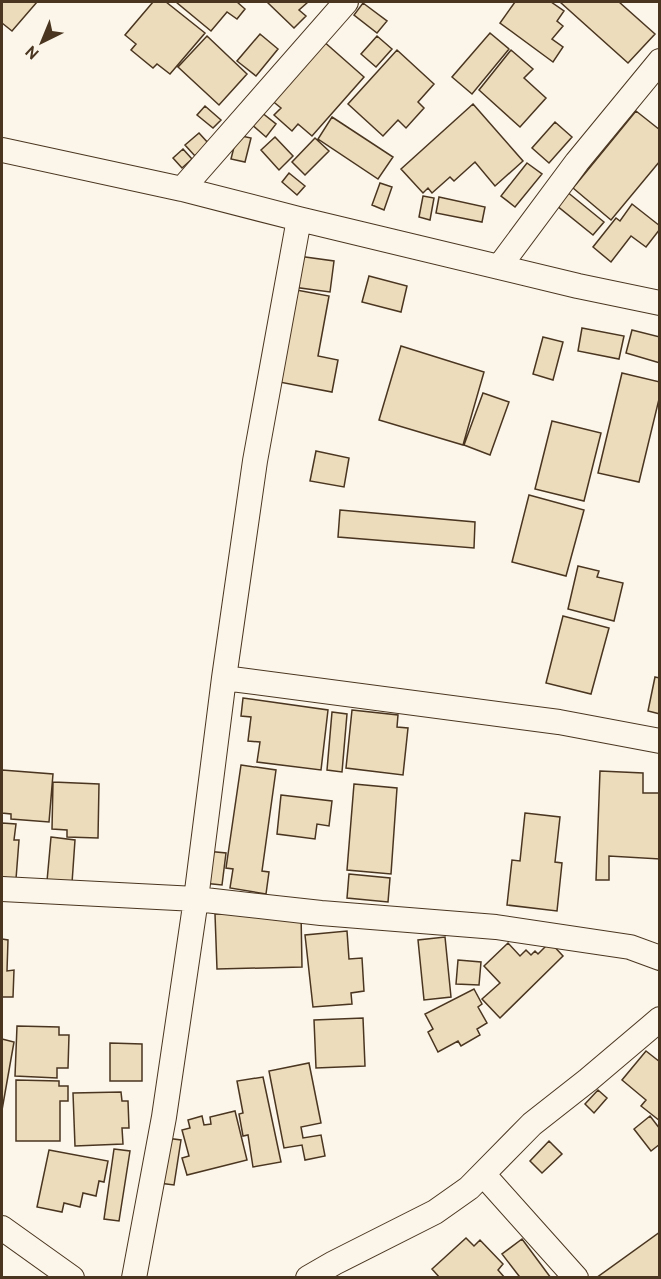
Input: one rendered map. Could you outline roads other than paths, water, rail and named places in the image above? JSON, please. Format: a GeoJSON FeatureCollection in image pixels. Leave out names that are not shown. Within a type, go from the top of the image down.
{"type":"FeatureCollection","features":[{"type":"Feature","properties":{"kind":"street"},"geometry":{"type":"LineString","coordinates":[[182,189],[346,2]]}},
{"type":"Feature","properties":{"kind":"street"},"geometry":{"type":"LineString","coordinates":[[499,267],[577,162],[660,61]]}},
{"type":"Feature","properties":{"kind":"street"},"geometry":{"type":"LineString","coordinates":[[2,150],[182,189],[499,267],[660,303]]}},
{"type":"Feature","properties":{"kind":"street"},"geometry":{"type":"LineString","coordinates":[[134,1278],[164,1117],[255,460],[299,219]]}},
{"type":"Feature","properties":{"kind":"street"},"geometry":{"type":"LineString","coordinates":[[224,678],[559,722],[660,741]]}},
{"type":"Feature","properties":{"kind":"street"},"geometry":{"type":"LineString","coordinates":[[2,889],[196,899],[321,913],[496,927],[630,947],[660,958]]}},
{"type":"Feature","properties":{"kind":"street"},"geometry":{"type":"LineString","coordinates":[[308,1278],[435,1212],[469,1188],[532,1124],[588,1080],[660,1018]]}},
{"type":"Feature","properties":{"kind":"street"},"geometry":{"type":"LineString","coordinates":[[483,1174],[576,1278]]}},
{"type":"Feature","properties":{"kind":"street"},"geometry":{"type":"LineString","coordinates":[[2,1228],[72,1278]]}}]}
